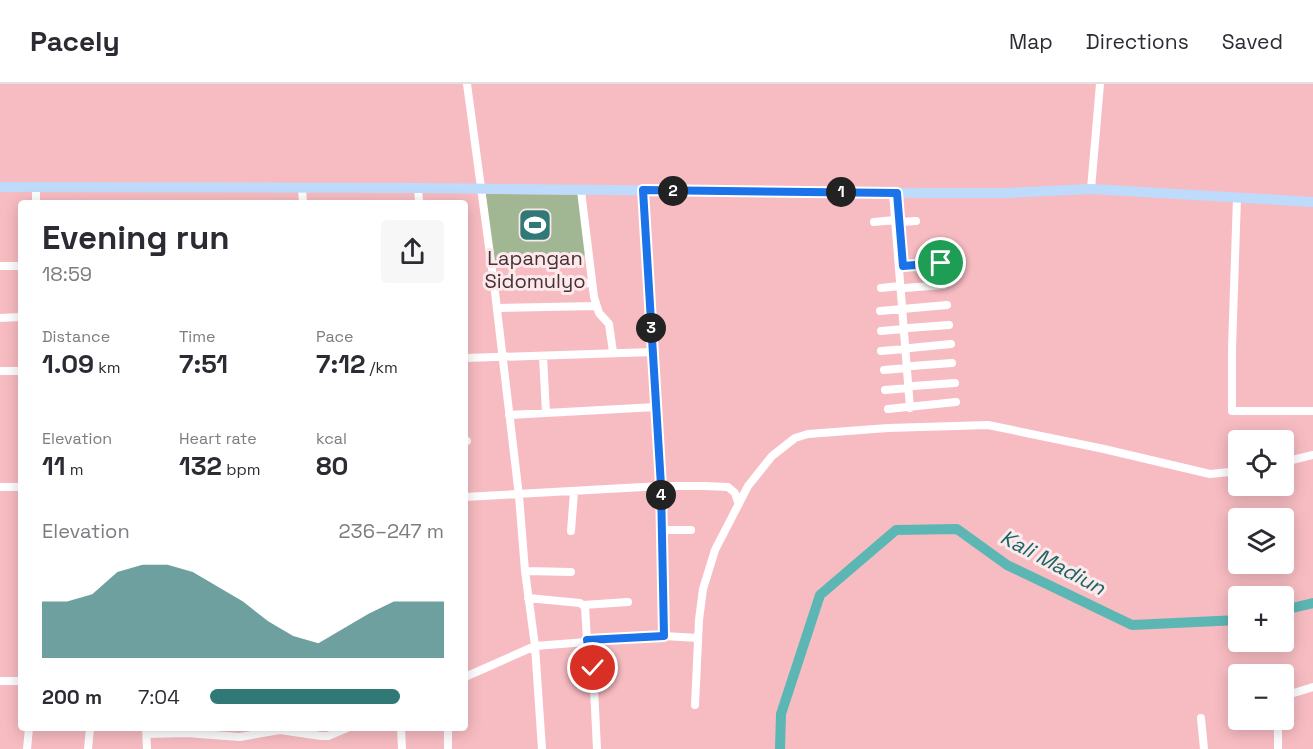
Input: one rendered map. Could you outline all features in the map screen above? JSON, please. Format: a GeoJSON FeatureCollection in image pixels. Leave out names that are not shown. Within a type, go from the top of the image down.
{"type":"FeatureCollection","features":[{"type":"Feature","properties":{"kind":"main road"},"geometry":{"type":"LineString","coordinates":[[0,187],[418,188],[895,193],[1008,193],[1091,189],[1313,202]]}},
{"type":"Feature","properties":{"kind":"street"},"geometry":{"type":"LineString","coordinates":[[467,84],[519,495],[525,571],[535,646],[542,749]]}},
{"type":"Feature","properties":{"kind":"street"},"geometry":{"type":"LineString","coordinates":[[1091,189],[1100,84]]}},
{"type":"Feature","properties":{"kind":"street"},"geometry":{"type":"LineString","coordinates":[[36,188],[36,200]]}},
{"type":"Feature","properties":{"kind":"street"},"geometry":{"type":"LineString","coordinates":[[418,188],[419,200]]}},
{"type":"Feature","properties":{"kind":"street"},"geometry":{"type":"LineString","coordinates":[[302,189],[303,200]]}},
{"type":"Feature","properties":{"kind":"street"},"geometry":{"type":"LineString","coordinates":[[643,190],[661,486],[664,636]]}},
{"type":"Feature","properties":{"kind":"street"},"geometry":{"type":"LineString","coordinates":[[581,191],[596,306],[609,324],[613,352]]}},
{"type":"Feature","properties":{"kind":"street"},"geometry":{"type":"LineString","coordinates":[[895,193],[912,406]]}},
{"type":"Feature","properties":{"kind":"street"},"geometry":{"type":"LineString","coordinates":[[1238,197],[1232,411],[1313,411]]}},
{"type":"Feature","properties":{"kind":"street"},"geometry":{"type":"LineString","coordinates":[[897,221],[903,266],[903,287]]}},
{"type":"Feature","properties":{"kind":"street"},"geometry":{"type":"LineString","coordinates":[[874,222],[916,221]]}},
{"type":"Feature","properties":{"kind":"street"},"geometry":{"type":"LineString","coordinates":[[903,266],[941,263]]}},
{"type":"Feature","properties":{"kind":"street"},"geometry":{"type":"LineString","coordinates":[[0,266],[18,266]]}},
{"type":"Feature","properties":{"kind":"street"},"geometry":{"type":"LineString","coordinates":[[494,284],[592,283]]}},
{"type":"Feature","properties":{"kind":"street"},"geometry":{"type":"LineString","coordinates":[[881,288],[943,285]]}},
{"type":"Feature","properties":{"kind":"street"},"geometry":{"type":"LineString","coordinates":[[880,310],[904,306],[947,305]]}},
{"type":"Feature","properties":{"kind":"street"},"geometry":{"type":"LineString","coordinates":[[497,308],[596,306]]}},
{"type":"Feature","properties":{"kind":"street"},"geometry":{"type":"LineString","coordinates":[[0,318],[18,317]]}},
{"type":"Feature","properties":{"kind":"street"},"geometry":{"type":"LineString","coordinates":[[881,331],[950,325]]}},
{"type":"Feature","properties":{"kind":"street"},"geometry":{"type":"LineString","coordinates":[[881,351],[951,344]]}},
{"type":"Feature","properties":{"kind":"street"},"geometry":{"type":"LineString","coordinates":[[468,358],[653,351]]}},
{"type":"Feature","properties":{"kind":"street"},"geometry":{"type":"LineString","coordinates":[[543,356],[546,413]]}},
{"type":"Feature","properties":{"kind":"street"},"geometry":{"type":"LineString","coordinates":[[884,370],[952,363]]}},
{"type":"Feature","properties":{"kind":"street"},"geometry":{"type":"LineString","coordinates":[[0,371],[18,371]]}},
{"type":"Feature","properties":{"kind":"street"},"geometry":{"type":"LineString","coordinates":[[885,390],[955,383]]}},
{"type":"Feature","properties":{"kind":"street"},"geometry":{"type":"LineString","coordinates":[[888,409],[956,402]]}},
{"type":"Feature","properties":{"kind":"street"},"geometry":{"type":"LineString","coordinates":[[509,415],[656,408]]}},
{"type":"Feature","properties":{"kind":"street"},"geometry":{"type":"LineString","coordinates":[[695,705],[702,597],[715,550],[748,486],[772,456],[795,438],[808,434],[888,428],[1000,426],[1104,448],[1194,471],[1210,474],[1228,472]]}},
{"type":"Feature","properties":{"kind":"street"},"geometry":{"type":"LineString","coordinates":[[1294,460],[1313,455]]}},
{"type":"Feature","properties":{"kind":"street"},"geometry":{"type":"LineString","coordinates":[[468,498],[661,486],[728,487],[735,493],[738,502]]}},
{"type":"Feature","properties":{"kind":"street"},"geometry":{"type":"LineString","coordinates":[[0,487],[18,487]]}},
{"type":"Feature","properties":{"kind":"street"},"geometry":{"type":"LineString","coordinates":[[572,531],[574,492]]}},
{"type":"Feature","properties":{"kind":"street"},"geometry":{"type":"LineString","coordinates":[[663,530],[691,530]]}},
{"type":"Feature","properties":{"kind":"street"},"geometry":{"type":"LineString","coordinates":[[525,571],[571,573]]}},
{"type":"Feature","properties":{"kind":"street"},"geometry":{"type":"LineString","coordinates":[[528,598],[583,604],[628,602]]}},
{"type":"Feature","properties":{"kind":"street"},"geometry":{"type":"LineString","coordinates":[[583,604],[586,610],[587,640],[593,668],[597,749]]}},
{"type":"Feature","properties":{"kind":"street"},"geometry":{"type":"LineString","coordinates":[[468,676],[535,646],[587,640],[664,636],[698,638]]}},
{"type":"Feature","properties":{"kind":"street"},"geometry":{"type":"LineString","coordinates":[[0,681],[18,681]]}},
{"type":"Feature","properties":{"kind":"street"},"geometry":{"type":"LineString","coordinates":[[1294,693],[1313,687]]}},
{"type":"Feature","properties":{"kind":"street"},"geometry":{"type":"LineString","coordinates":[[1201,718],[1204,749]]}},
{"type":"Feature","properties":{"kind":"street"},"geometry":{"type":"LineString","coordinates":[[1278,730],[1278,749]]}},
{"type":"Feature","properties":{"kind":"street"},"geometry":{"type":"LineString","coordinates":[[27,749],[29,731]]}},
{"type":"Feature","properties":{"kind":"street"},"geometry":{"type":"LineString","coordinates":[[88,749],[90,731]]}},
{"type":"Feature","properties":{"kind":"street"},"geometry":{"type":"LineString","coordinates":[[147,749],[146,731],[240,737],[274,731]]}},
{"type":"Feature","properties":{"kind":"street"},"geometry":{"type":"LineString","coordinates":[[287,731],[321,736],[332,731]]}},
{"type":"Feature","properties":{"kind":"street"},"geometry":{"type":"LineString","coordinates":[[401,731],[402,749]]}},
{"type":"Feature","properties":{"kind":"street"},"geometry":{"type":"LineString","coordinates":[[448,731],[448,749]]}},
{"type":"Feature","properties":{"kind":"green space","name":"Lapangan Sidomulyo"},"geometry":{"type":"Polygon","coordinates":[[[483,194],[580,195],[588,255],[584,255],[584,259],[571,258],[570,261],[492,262],[483,194]]]}},
{"type":"Feature","properties":{"kind":"waterway","name":"Kali Madiun"},"geometry":{"type":"LineString","coordinates":[[780,749],[781,714],[820,595],[896,530],[957,529],[1007,565],[1132,625],[1228,621]]}},
{"type":"Feature","properties":{"kind":"waterway","name":"Kali Madiun"},"geometry":{"type":"LineString","coordinates":[[1294,608],[1313,603]]}},
{"type":"Feature","properties":{"kind":"place","name":"Lapangan Sidomulyo"},"geometry":{"type":"Point","coordinates":[535,225]}},
{"type":"Feature","properties":{"kind":"route"},"geometry":{"type":"LineString","coordinates":[[593,668],[587,640],[664,636],[661,486],[643,190],[897,193],[903,266],[941,263]]}}]}
